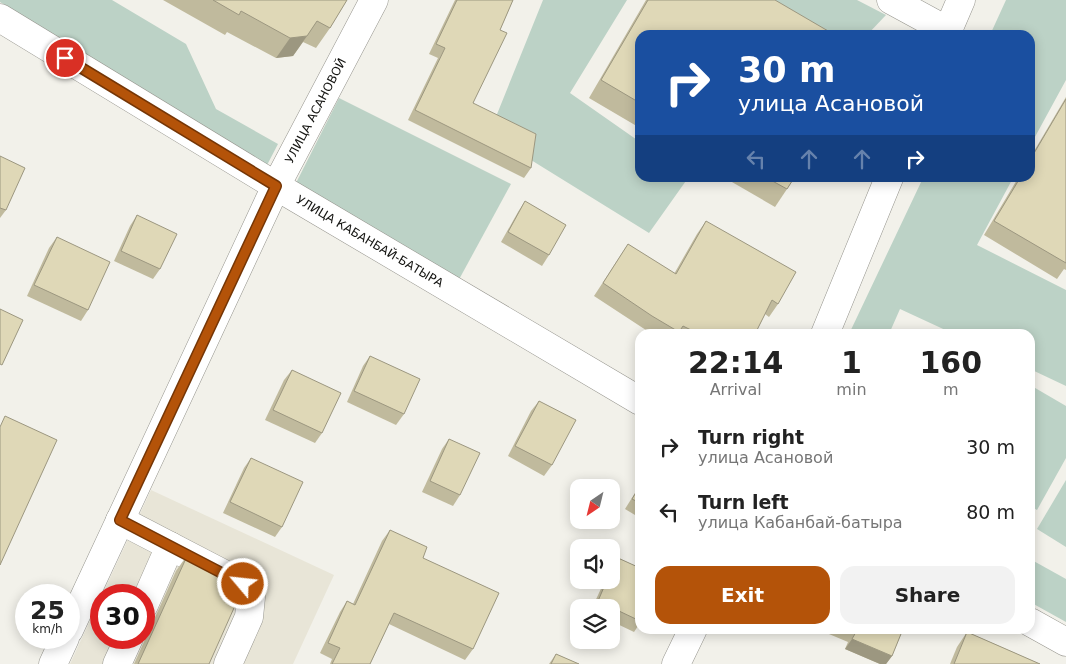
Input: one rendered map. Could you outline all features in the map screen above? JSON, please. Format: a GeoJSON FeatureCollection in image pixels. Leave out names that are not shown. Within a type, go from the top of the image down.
{"type":"FeatureCollection","features":[{"type":"Feature","properties":{"kind":"street","name":"УЛИЦА АСАНОВОЙ"},"geometry":{"type":"LineString","coordinates":[[80,606],[276,186],[374,0]]}},
{"type":"Feature","properties":{"kind":"street"},"geometry":{"type":"LineString","coordinates":[[892,0],[942,30]]}},
{"type":"Feature","properties":{"kind":"street"},"geometry":{"type":"LineString","coordinates":[[948,30],[961,0]]}},
{"type":"Feature","properties":{"kind":"street","name":"УЛИЦА КАБАНБАЙ-БАТЫРА"},"geometry":{"type":"LineString","coordinates":[[0,18],[276,186],[635,398]]}},
{"type":"Feature","properties":{"kind":"street"},"geometry":{"type":"LineString","coordinates":[[827,329],[887,182]]}},
{"type":"Feature","properties":{"kind":"street"},"geometry":{"type":"LineString","coordinates":[[120,520],[243,584],[251,597],[249,617],[228,664]]}},
{"type":"Feature","properties":{"kind":"street"},"geometry":{"type":"LineString","coordinates":[[153,584],[170,546]]}},
{"type":"Feature","properties":{"kind":"street"},"geometry":{"type":"LineString","coordinates":[[1035,625],[1066,642]]}},
{"type":"Feature","properties":{"kind":"street"},"geometry":{"type":"LineString","coordinates":[[676,664],[691,634]]}},
{"type":"Feature","properties":{"kind":"street"},"geometry":{"type":"LineString","coordinates":[[53,664],[60,649]]}},
{"type":"Feature","properties":{"kind":"street"},"geometry":{"type":"LineString","coordinates":[[117,664],[124,649]]}},
{"type":"Feature","properties":{"kind":"shaded area"},"geometry":{"type":"Polygon","coordinates":[[[151,490],[334,575],[293,664],[70,664],[77,649],[80,649],[80,642],[90,621],[90,649],[155,649],[155,584],[107,584],[151,490]]]}},
{"type":"Feature","properties":{"kind":"green space"},"geometry":{"type":"Polygon","coordinates":[[[0,0],[112,0],[186,44],[216,109],[278,144],[266,167],[0,2],[0,0]]]}},
{"type":"Feature","properties":{"kind":"green space"},"geometry":{"type":"Polygon","coordinates":[[[543,0],[627,0],[570,93],[635,138],[635,182],[685,182],[649,233],[489,134],[543,0]]]}},
{"type":"Feature","properties":{"kind":"green space"},"geometry":{"type":"Polygon","coordinates":[[[758,0],[857,0],[886,15],[872,30],[811,30],[758,0]]]}},
{"type":"Feature","properties":{"kind":"green space"},"geometry":{"type":"Polygon","coordinates":[[[1006,0],[1066,0],[1066,80],[1035,137],[1035,30],[992,30],[1006,0]]]}},
{"type":"Feature","properties":{"kind":"green space"},"geometry":{"type":"Polygon","coordinates":[[[339,98],[511,184],[456,285],[296,183],[339,98]]]}},
{"type":"Feature","properties":{"kind":"green space"},"geometry":{"type":"Polygon","coordinates":[[[921,182],[1011,182],[977,245],[1066,290],[1066,386],[1035,371],[1035,329],[943,329],[900,309],[891,329],[851,329],[921,182]]]}},
{"type":"Feature","properties":{"kind":"green space"},"geometry":{"type":"Polygon","coordinates":[[[1035,388],[1066,406],[1066,458],[1037,510],[1035,509],[1035,388]]]}},
{"type":"Feature","properties":{"kind":"green space"},"geometry":{"type":"Polygon","coordinates":[[[1066,480],[1066,547],[1037,529],[1066,480]]]}},
{"type":"Feature","properties":{"kind":"green space"},"geometry":{"type":"Polygon","coordinates":[[[1035,562],[1066,579],[1066,622],[1035,605],[1035,562]]]}},
{"type":"Feature","properties":{"kind":"building"},"geometry":{"type":"Polygon","coordinates":[[[213,0],[347,0],[330,28],[317,21],[307,36],[290,38],[241,11],[239,15],[213,0]]]}},
{"type":"Feature","properties":{"kind":"building"},"geometry":{"type":"Polygon","coordinates":[[[457,0],[513,0],[500,30],[507,33],[473,103],[536,134],[531,168],[415,110],[445,48],[436,44],[457,0]]]}},
{"type":"Feature","properties":{"kind":"building"},"geometry":{"type":"Polygon","coordinates":[[[648,0],[775,0],[826,30],[635,30],[635,100],[601,80],[648,0]]]}},
{"type":"Feature","properties":{"kind":"building"},"geometry":{"type":"Polygon","coordinates":[[[1066,99],[1066,263],[994,221],[1018,182],[1035,182],[1035,152],[1066,99]]]}},
{"type":"Feature","properties":{"kind":"building"},"geometry":{"type":"Polygon","coordinates":[[[0,156],[25,168],[6,210],[0,208],[0,156]]]}},
{"type":"Feature","properties":{"kind":"building"},"geometry":{"type":"Polygon","coordinates":[[[774,182],[791,182],[787,189],[774,182]]]}},
{"type":"Feature","properties":{"kind":"building"},"geometry":{"type":"Polygon","coordinates":[[[525,201],[566,225],[549,255],[508,232],[525,201]]]}},
{"type":"Feature","properties":{"kind":"building"},"geometry":{"type":"Polygon","coordinates":[[[137,215],[177,234],[160,269],[121,251],[137,215]]]}},
{"type":"Feature","properties":{"kind":"building"},"geometry":{"type":"Polygon","coordinates":[[[706,221],[796,272],[778,304],[772,300],[758,329],[689,329],[683,326],[681,329],[674,329],[603,283],[628,244],[676,274],[706,221]]]}},
{"type":"Feature","properties":{"kind":"building"},"geometry":{"type":"Polygon","coordinates":[[[57,237],[110,262],[88,310],[34,285],[57,237]]]}},
{"type":"Feature","properties":{"kind":"building"},"geometry":{"type":"Polygon","coordinates":[[[0,309],[23,320],[2,365],[0,364],[0,309]]]}},
{"type":"Feature","properties":{"kind":"building"},"geometry":{"type":"Polygon","coordinates":[[[370,356],[420,379],[404,414],[354,391],[370,356]]]}},
{"type":"Feature","properties":{"kind":"building"},"geometry":{"type":"Polygon","coordinates":[[[292,370],[341,393],[322,433],[273,410],[292,370]]]}},
{"type":"Feature","properties":{"kind":"building"},"geometry":{"type":"Polygon","coordinates":[[[539,401],[576,420],[552,465],[515,446],[539,401]]]}},
{"type":"Feature","properties":{"kind":"building"},"geometry":{"type":"Polygon","coordinates":[[[5,416],[57,440],[0,565],[0,427],[5,416]]]}},
{"type":"Feature","properties":{"kind":"building"},"geometry":{"type":"Polygon","coordinates":[[[449,439],[480,453],[460,495],[430,481],[449,439]]]}},
{"type":"Feature","properties":{"kind":"building"},"geometry":{"type":"Polygon","coordinates":[[[251,458],[303,482],[282,527],[230,502],[251,458]]]}},
{"type":"Feature","properties":{"kind":"building"},"geometry":{"type":"Polygon","coordinates":[[[390,530],[427,547],[423,558],[499,593],[473,649],[394,613],[370,664],[332,664],[340,648],[328,643],[347,601],[355,605],[390,530]]]}},
{"type":"Feature","properties":{"kind":"building"},"geometry":{"type":"Polygon","coordinates":[[[188,554],[245,579],[246,581],[209,664],[138,664],[145,649],[155,649],[155,627],[188,554]]]}},
{"type":"Feature","properties":{"kind":"building"},"geometry":{"type":"Polygon","coordinates":[[[620,559],[635,566],[635,619],[620,611],[620,599],[599,599],[603,589],[620,589],[620,559]]]}},
{"type":"Feature","properties":{"kind":"building"},"geometry":{"type":"Polygon","coordinates":[[[855,634],[901,634],[892,656],[852,639],[855,634]]]}},
{"type":"Feature","properties":{"kind":"building"},"geometry":{"type":"Polygon","coordinates":[[[966,634],[972,634],[1040,664],[954,664],[966,634]]]}},
{"type":"Feature","properties":{"kind":"building"},"geometry":{"type":"Polygon","coordinates":[[[556,654],[579,664],[551,664],[556,654]]]}},
{"type":"Feature","properties":{"kind":"route"},"geometry":{"type":"LineString","coordinates":[[65,58],[276,186],[120,520],[243,584]]}}]}
